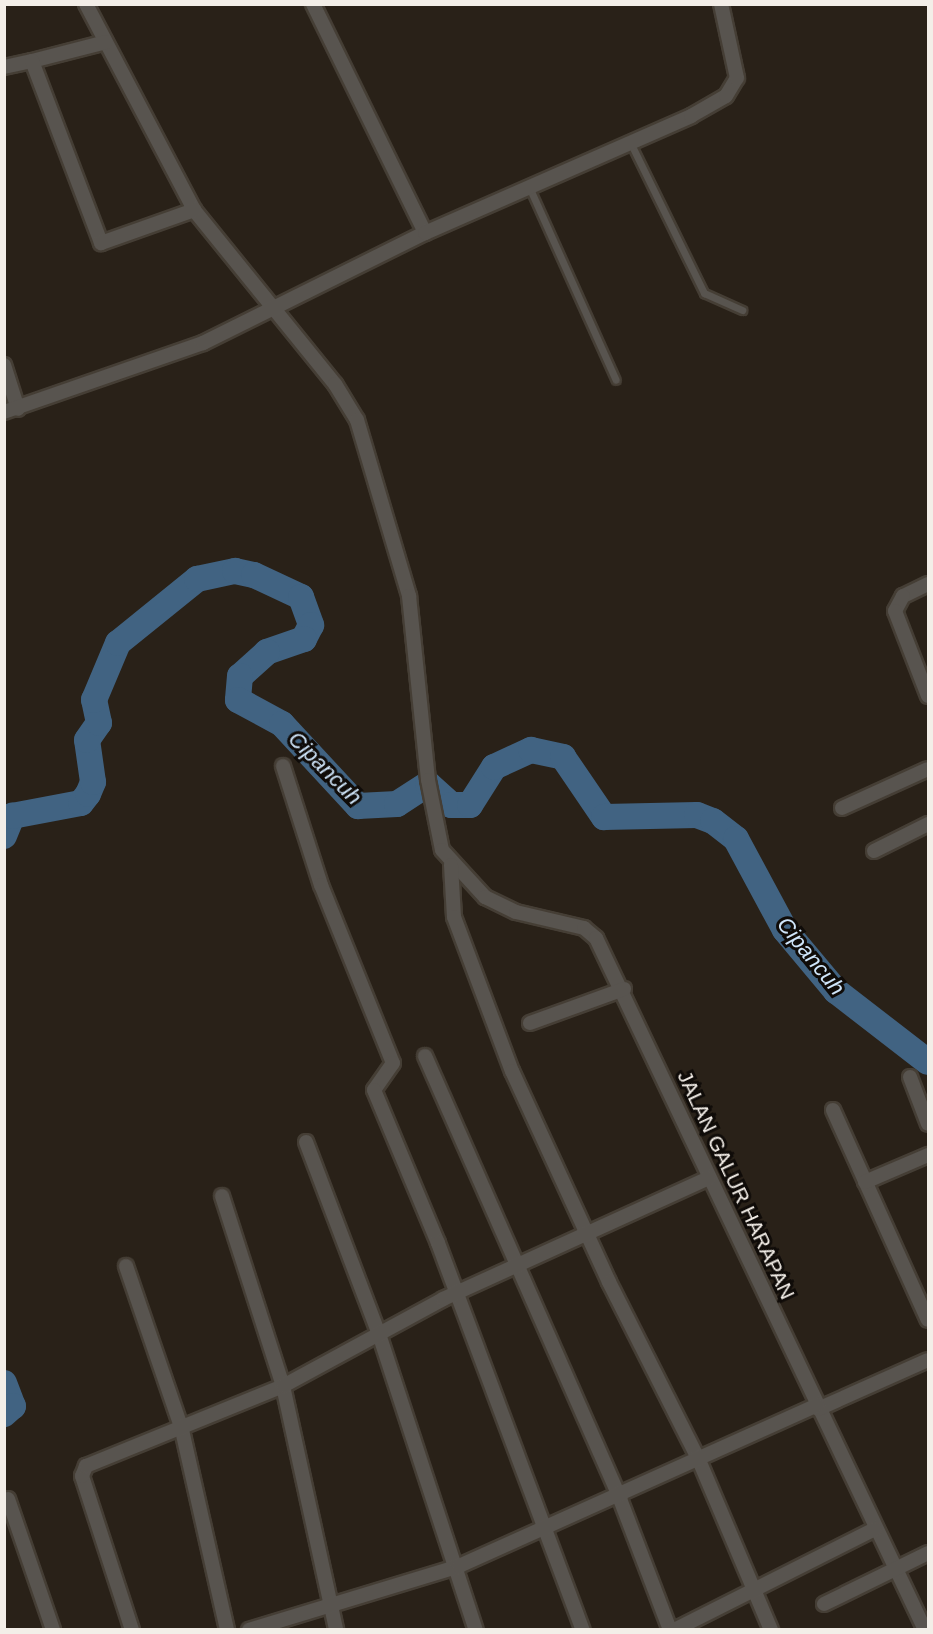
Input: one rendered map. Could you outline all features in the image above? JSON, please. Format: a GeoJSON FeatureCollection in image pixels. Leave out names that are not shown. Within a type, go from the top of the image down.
{"type":"FeatureCollection","features":[{"type":"Feature","properties":{"kind":"street","name":"JALAN GALUR HARAPAN"},"geometry":{"type":"LineString","coordinates":[[86,4],[194,210],[270,308],[349,403],[367,445],[409,596],[428,780],[437,836],[452,865],[500,905],[590,932],[624,989],[709,1178],[925,1629]]}},
{"type":"Feature","properties":{"kind":"street"},"geometry":{"type":"LineString","coordinates":[[313,4],[425,233]]}},
{"type":"Feature","properties":{"kind":"street"},"geometry":{"type":"LineString","coordinates":[[4,412],[203,343],[425,233],[632,146],[734,88],[738,68],[721,4]]}},
{"type":"Feature","properties":{"kind":"street"},"geometry":{"type":"LineString","coordinates":[[4,67],[106,42]]}},
{"type":"Feature","properties":{"kind":"street"},"geometry":{"type":"LineString","coordinates":[[32,61],[98,240],[110,244],[194,210]]}},
{"type":"Feature","properties":{"kind":"street"},"geometry":{"type":"LineString","coordinates":[[4,365],[18,409]]}},
{"type":"Feature","properties":{"kind":"street"},"geometry":{"type":"LineString","coordinates":[[928,584],[903,596],[895,611],[928,696]]}},
{"type":"Feature","properties":{"kind":"street"},"geometry":{"type":"LineString","coordinates":[[283,766],[321,885],[393,1063],[374,1090],[457,1293],[583,1629]]}},
{"type":"Feature","properties":{"kind":"street"},"geometry":{"type":"LineString","coordinates":[[842,808],[928,770]]}},
{"type":"Feature","properties":{"kind":"street"},"geometry":{"type":"LineString","coordinates":[[874,851],[928,824]]}},
{"type":"Feature","properties":{"kind":"street"},"geometry":{"type":"LineString","coordinates":[[452,865],[454,917],[512,1071],[586,1233],[698,1458],[771,1629]]}},
{"type":"Feature","properties":{"kind":"street"},"geometry":{"type":"LineString","coordinates":[[530,1023],[624,989]]}},
{"type":"Feature","properties":{"kind":"street"},"geometry":{"type":"LineString","coordinates":[[425,1056],[519,1264],[618,1494],[672,1629],[754,1585],[876,1529]]}},
{"type":"Feature","properties":{"kind":"street"},"geometry":{"type":"LineString","coordinates":[[909,1077],[928,1124]]}},
{"type":"Feature","properties":{"kind":"street"},"geometry":{"type":"LineString","coordinates":[[833,1110],[928,1320]]}},
{"type":"Feature","properties":{"kind":"street"},"geometry":{"type":"LineString","coordinates":[[306,1142],[379,1334],[459,1566],[476,1629]]}},
{"type":"Feature","properties":{"kind":"street"},"geometry":{"type":"LineString","coordinates":[[865,1182],[928,1155]]}},
{"type":"Feature","properties":{"kind":"street"},"geometry":{"type":"LineString","coordinates":[[132,1629],[81,1470],[182,1430],[283,1386],[457,1293],[709,1178]]}},
{"type":"Feature","properties":{"kind":"street"},"geometry":{"type":"LineString","coordinates":[[222,1196],[283,1386],[336,1629]]}},
{"type":"Feature","properties":{"kind":"street"},"geometry":{"type":"LineString","coordinates":[[126,1266],[182,1430],[227,1629]]}},
{"type":"Feature","properties":{"kind":"street"},"geometry":{"type":"LineString","coordinates":[[249,1629],[330,1609],[459,1566],[698,1458],[928,1360]]}},
{"type":"Feature","properties":{"kind":"street"},"geometry":{"type":"LineString","coordinates":[[8,1499],[53,1629]]}},
{"type":"Feature","properties":{"kind":"street"},"geometry":{"type":"LineString","coordinates":[[824,1604],[928,1553]]}},
{"type":"Feature","properties":{"kind":"lane"},"geometry":{"type":"LineString","coordinates":[[632,146],[704,294],[742,310]]}},
{"type":"Feature","properties":{"kind":"lane"},"geometry":{"type":"LineString","coordinates":[[530,189],[616,380]]}},
{"type":"Feature","properties":{"kind":"waterway","name":"Cipancuh"},"geometry":{"type":"LineString","coordinates":[[4,836],[12,816],[81,803],[88,794],[93,782],[87,740],[99,723],[94,700],[118,643],[197,579],[235,571],[254,575],[301,597],[311,625],[304,639],[267,652],[240,676],[238,700],[282,724],[358,806],[397,804],[428,784],[451,805],[470,805],[494,767],[531,750],[563,757],[604,817],[697,815],[713,821],[736,839],[785,930],[836,991],[928,1062]]}},
{"type":"Feature","properties":{"kind":"waterway","name":"Cipancuh"},"geometry":{"type":"LineString","coordinates":[[4,1383],[13,1406],[4,1414]]}}]}
